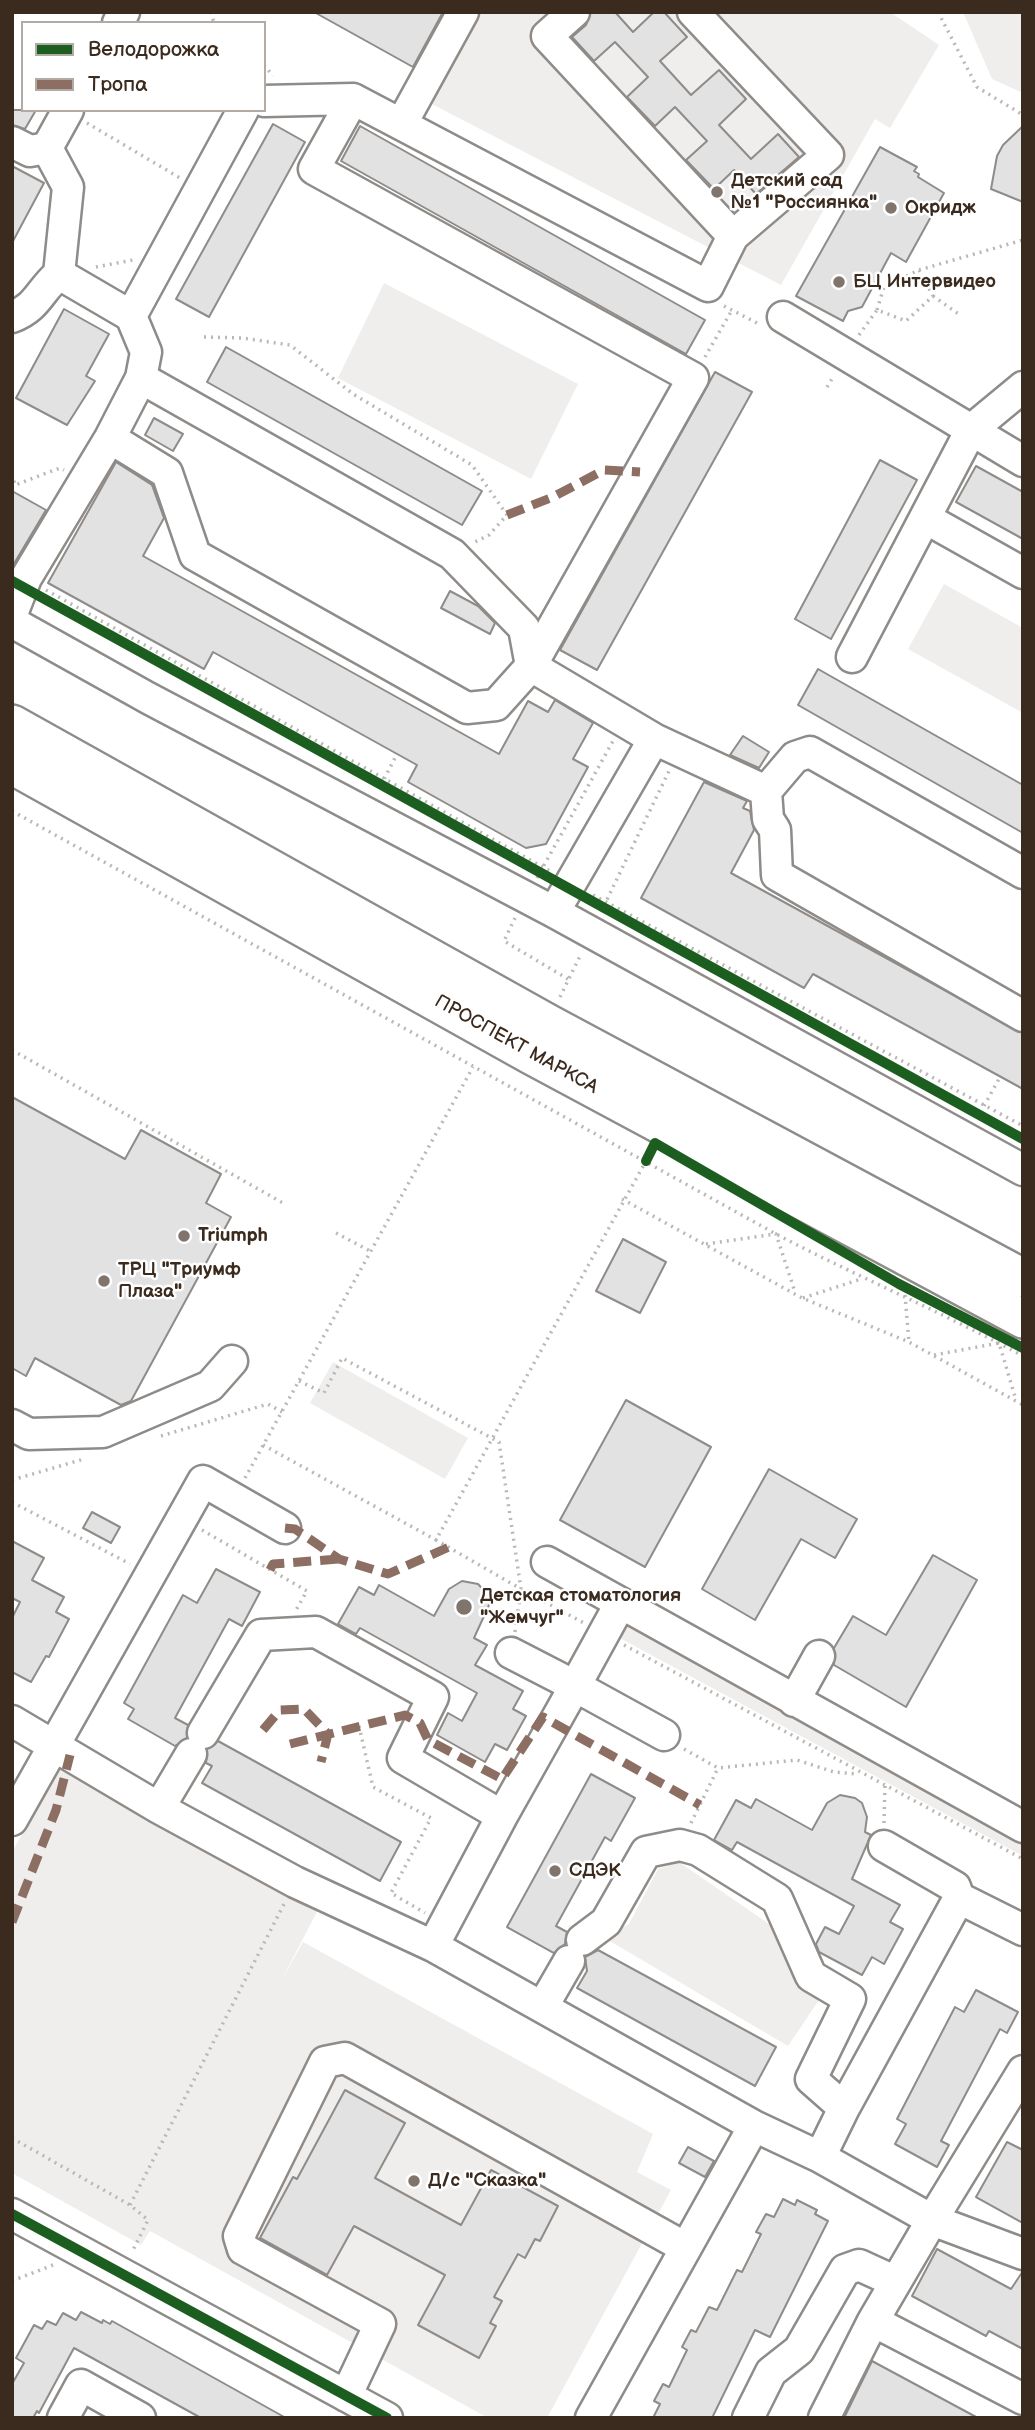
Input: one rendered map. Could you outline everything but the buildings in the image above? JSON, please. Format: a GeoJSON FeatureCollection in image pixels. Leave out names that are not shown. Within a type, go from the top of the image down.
{"type":"FeatureCollection","features":[{"type":"Feature","properties":{"kind":"main road","name":"ПРОСПЕКТ МАРКСА"},"geometry":{"type":"LineString","coordinates":[[12,724],[549,1024],[1023,1278]]}},
{"type":"Feature","properties":{"kind":"main road","name":"ПРОСПЕКТ МАРКСА"},"geometry":{"type":"LineString","coordinates":[[12,765],[531,1055],[1011,1331]]}},
{"type":"Feature","properties":{"kind":"street"},"geometry":{"type":"LineString","coordinates":[[402,123],[463,12]]}},
{"type":"Feature","properties":{"kind":"street"},"geometry":{"type":"LineString","coordinates":[[574,12],[547,36],[733,236]]}},
{"type":"Feature","properties":{"kind":"street"},"geometry":{"type":"LineString","coordinates":[[266,101],[353,99],[708,286],[733,236],[828,155],[693,12]]}},
{"type":"Feature","properties":{"kind":"street"},"geometry":{"type":"LineString","coordinates":[[110,438],[167,472],[195,555],[467,708],[495,705],[531,666],[693,378],[314,169],[353,99]]}},
{"type":"Feature","properties":{"kind":"street"},"geometry":{"type":"LineString","coordinates":[[47,148],[67,112]]}},
{"type":"Feature","properties":{"kind":"street"},"geometry":{"type":"LineString","coordinates":[[131,316],[242,112]]}},
{"type":"Feature","properties":{"kind":"street"},"geometry":{"type":"LineString","coordinates":[[12,142],[30,151],[47,148]]}},
{"type":"Feature","properties":{"kind":"street"},"geometry":{"type":"LineString","coordinates":[[12,317],[31,310],[45,286],[59,274],[68,187],[47,148]]}},
{"type":"Feature","properties":{"kind":"street"},"geometry":{"type":"LineString","coordinates":[[12,614],[24,582],[110,438],[141,378],[146,352],[131,316],[59,274]]}},
{"type":"Feature","properties":{"kind":"street"},"geometry":{"type":"LineString","coordinates":[[783,317],[1023,460]]}},
{"type":"Feature","properties":{"kind":"street"},"geometry":{"type":"LineString","coordinates":[[141,378],[452,554],[524,628],[531,666],[654,739],[766,790]]}},
{"type":"Feature","properties":{"kind":"street"},"geometry":{"type":"LineString","coordinates":[[852,657],[927,519],[971,430],[1023,387]]}},
{"type":"Feature","properties":{"kind":"street"},"geometry":{"type":"LineString","coordinates":[[927,519],[1023,573]]}},
{"type":"Feature","properties":{"kind":"street"},"geometry":{"type":"LineString","coordinates":[[12,622],[160,705],[564,894],[1023,1170]]}},
{"type":"Feature","properties":{"kind":"street"},"geometry":{"type":"LineString","coordinates":[[564,894],[654,739]]}},
{"type":"Feature","properties":{"kind":"street"},"geometry":{"type":"LineString","coordinates":[[1023,873],[810,752],[795,757],[766,790],[768,819],[775,830],[777,876],[1023,1016]]}},
{"type":"Feature","properties":{"kind":"street"},"geometry":{"type":"LineString","coordinates":[[12,1424],[29,1434],[103,1432],[210,1386],[232,1362]]}},
{"type":"Feature","properties":{"kind":"street"},"geometry":{"type":"LineString","coordinates":[[12,1820],[203,1481],[285,1528]]}},
{"type":"Feature","properties":{"kind":"street"},"geometry":{"type":"LineString","coordinates":[[547,1562],[1023,1827]]}},
{"type":"Feature","properties":{"kind":"street"},"geometry":{"type":"LineString","coordinates":[[439,1935],[620,1604]]}},
{"type":"Feature","properties":{"kind":"street"},"geometry":{"type":"LineString","coordinates":[[159,1808],[261,1635],[316,1632],[433,1697],[403,1758],[502,1816]]}},
{"type":"Feature","properties":{"kind":"street"},"geometry":{"type":"LineString","coordinates":[[511,1653],[664,1735]]}},
{"type":"Feature","properties":{"kind":"street"},"geometry":{"type":"LineString","coordinates":[[794,1701],[819,1656]]}},
{"type":"Feature","properties":{"kind":"street"},"geometry":{"type":"LineString","coordinates":[[12,1721],[159,1808],[295,1882],[439,1935],[543,2006],[754,2126],[820,2157],[932,2220],[1023,2254]]}},
{"type":"Feature","properties":{"kind":"street"},"geometry":{"type":"LineString","coordinates":[[543,2006],[576,1951],[606,1922],[646,1853],[680,1845],[698,1850],[777,1899],[811,1976],[891,2019]]}},
{"type":"Feature","properties":{"kind":"street"},"geometry":{"type":"LineString","coordinates":[[884,1846],[955,1886],[959,1898],[1023,1930]]}},
{"type":"Feature","properties":{"kind":"street"},"geometry":{"type":"LineString","coordinates":[[820,2157],[891,2019],[959,1898]]}},
{"type":"Feature","properties":{"kind":"street"},"geometry":{"type":"LineString","coordinates":[[844,2108],[811,2079],[850,1999]]}},
{"type":"Feature","properties":{"kind":"street"},"geometry":{"type":"LineString","coordinates":[[346,2396],[380,2324],[243,2249],[239,2236],[325,2062],[345,2058],[686,2248]]}},
{"type":"Feature","properties":{"kind":"street"},"geometry":{"type":"LineString","coordinates":[[824,2418],[894,2281],[1023,2071]]}},
{"type":"Feature","properties":{"kind":"street"},"geometry":{"type":"LineString","coordinates":[[592,2418],[754,2126]]}},
{"type":"Feature","properties":{"kind":"street"},"geometry":{"type":"LineString","coordinates":[[12,2214],[387,2418]]}},
{"type":"Feature","properties":{"kind":"street"},"geometry":{"type":"LineString","coordinates":[[748,2418],[771,2372],[799,2350],[845,2270],[859,2265],[894,2281]]}},
{"type":"Feature","properties":{"kind":"street"},"geometry":{"type":"LineString","coordinates":[[873,2321],[1023,2399]]}},
{"type":"Feature","properties":{"kind":"street"},"geometry":{"type":"LineString","coordinates":[[63,2418],[81,2385],[140,2418]]}},
{"type":"Feature","properties":{"kind":"path"},"geometry":{"type":"LineString","coordinates":[[938,12],[977,87],[1023,115]]}},
{"type":"Feature","properties":{"kind":"path"},"geometry":{"type":"LineString","coordinates":[[70,112],[200,190]]}},
{"type":"Feature","properties":{"kind":"path"},"geometry":{"type":"LineString","coordinates":[[845,354],[877,310],[884,287],[919,270],[1023,240]]}},
{"type":"Feature","properties":{"kind":"path"},"geometry":{"type":"LineString","coordinates":[[59,274],[164,254]]}},
{"type":"Feature","properties":{"kind":"path"},"geometry":{"type":"LineString","coordinates":[[919,270],[933,296],[960,315]]}},
{"type":"Feature","properties":{"kind":"path"},"geometry":{"type":"LineString","coordinates":[[877,310],[906,321],[933,296]]}},
{"type":"Feature","properties":{"kind":"path"},"geometry":{"type":"LineString","coordinates":[[693,378],[732,310]]}},
{"type":"Feature","properties":{"kind":"path"},"geometry":{"type":"LineString","coordinates":[[204,337],[242,338],[290,345],[353,394],[472,465],[507,515],[489,535],[452,554]]}},
{"type":"Feature","properties":{"kind":"path"},"geometry":{"type":"LineString","coordinates":[[12,474],[15,485],[60,468],[83,482]]}},
{"type":"Feature","properties":{"kind":"path"},"geometry":{"type":"LineString","coordinates":[[24,582],[382,781],[564,894],[1023,1139]]}},
{"type":"Feature","properties":{"kind":"path"},"geometry":{"type":"LineString","coordinates":[[382,781],[397,754]]}},
{"type":"Feature","properties":{"kind":"path"},"geometry":{"type":"LineString","coordinates":[[12,811],[473,1067],[648,1156],[776,1234],[861,1279],[1011,1331],[1023,1356]]}},
{"type":"Feature","properties":{"kind":"path"},"geometry":{"type":"LineString","coordinates":[[564,894],[1023,1126]]}},
{"type":"Feature","properties":{"kind":"path"},"geometry":{"type":"LineString","coordinates":[[12,1050],[283,1203]]}},
{"type":"Feature","properties":{"kind":"path"},"geometry":{"type":"LineString","coordinates":[[233,1498],[473,1067]]}},
{"type":"Feature","properties":{"kind":"path"},"geometry":{"type":"LineString","coordinates":[[984,1105],[1000,1077]]}},
{"type":"Feature","properties":{"kind":"path"},"geometry":{"type":"LineString","coordinates":[[436,1540],[648,1156]]}},
{"type":"Feature","properties":{"kind":"path"},"geometry":{"type":"LineString","coordinates":[[622,1199],[802,1298],[909,1342],[1023,1405]]}},
{"type":"Feature","properties":{"kind":"path"},"geometry":{"type":"LineString","coordinates":[[337,1233],[372,1252]]}},
{"type":"Feature","properties":{"kind":"path"},"geometry":{"type":"LineString","coordinates":[[704,1244],[776,1234]]}},
{"type":"Feature","properties":{"kind":"path"},"geometry":{"type":"LineString","coordinates":[[776,1234],[796,1294]]}},
{"type":"Feature","properties":{"kind":"path"},"geometry":{"type":"LineString","coordinates":[[864,1264],[1023,1348]]}},
{"type":"Feature","properties":{"kind":"path"},"geometry":{"type":"LineString","coordinates":[[802,1298],[861,1279]]}},
{"type":"Feature","properties":{"kind":"path"},"geometry":{"type":"LineString","coordinates":[[905,1295],[909,1342]]}},
{"type":"Feature","properties":{"kind":"path"},"geometry":{"type":"LineString","coordinates":[[934,1355],[1011,1331]]}},
{"type":"Feature","properties":{"kind":"path"},"geometry":{"type":"LineString","coordinates":[[1011,1331],[1017,1402]]}},
{"type":"Feature","properties":{"kind":"path"},"geometry":{"type":"LineString","coordinates":[[299,1381],[324,1392],[342,1358],[499,1442],[521,1589],[511,1653]]}},
{"type":"Feature","properties":{"kind":"path"},"geometry":{"type":"LineString","coordinates":[[268,1404],[282,1412]]}},
{"type":"Feature","properties":{"kind":"path"},"geometry":{"type":"LineString","coordinates":[[263,1445],[521,1589],[1023,1860]]}},
{"type":"Feature","properties":{"kind":"path"},"geometry":{"type":"LineString","coordinates":[[12,1502],[150,1575]]}},
{"type":"Feature","properties":{"kind":"path"},"geometry":{"type":"LineString","coordinates":[[182,1518],[307,1591],[282,1634]]}},
{"type":"Feature","properties":{"kind":"path"},"geometry":{"type":"LineString","coordinates":[[359,1726],[373,1787],[431,1818],[391,1894],[439,1935]]}},
{"type":"Feature","properties":{"kind":"path"},"geometry":{"type":"LineString","coordinates":[[664,1735],[718,1768],[797,1759],[834,1772],[860,1774]]}},
{"type":"Feature","properties":{"kind":"path"},"geometry":{"type":"LineString","coordinates":[[680,1845],[718,1768]]}},
{"type":"Feature","properties":{"kind":"path"},"geometry":{"type":"LineString","coordinates":[[884,1846],[885,1785]]}},
{"type":"Feature","properties":{"kind":"path"},"geometry":{"type":"LineString","coordinates":[[12,2138],[130,2205],[295,1882]]}},
{"type":"Feature","properties":{"kind":"shaded area","name":"Детский сад №1 \"Россиянка\""},"geometry":{"type":"Polygon","coordinates":[[[478,12],[890,12],[939,45],[890,128],[875,119],[781,285],[426,101],[478,12]]]}},
{"type":"Feature","properties":{"kind":"shaded area"},"geometry":{"type":"Polygon","coordinates":[[[963,12],[1023,12],[1023,93],[992,79],[963,12]]]}},
{"type":"Feature","properties":{"kind":"shaded area"},"geometry":{"type":"Polygon","coordinates":[[[384,283],[578,384],[531,479],[338,378],[384,283]]]}},
{"type":"Feature","properties":{"kind":"shaded area"},"geometry":{"type":"Polygon","coordinates":[[[944,584],[1023,628],[1023,713],[908,649],[944,584]]]}},
{"type":"Feature","properties":{"kind":"shaded area"},"geometry":{"type":"Polygon","coordinates":[[[333,1362],[468,1438],[445,1479],[310,1403],[333,1362]]]}},
{"type":"Feature","properties":{"kind":"shaded area"},"geometry":{"type":"Polygon","coordinates":[[[621,1623],[1023,1844],[1023,1856],[616,1636],[621,1623]]]}},
{"type":"Feature","properties":{"kind":"shaded area","name":"Д/с \"Сказка\""},"geometry":{"type":"Polygon","coordinates":[[[63,1763],[321,1904],[281,1981],[303,1942],[653,2134],[637,2172],[671,2190],[547,2418],[488,2418],[150,2231],[141,2245],[12,2173],[12,1852],[63,1763]]]}},
{"type":"Feature","properties":{"kind":"shaded area"},"geometry":{"type":"Polygon","coordinates":[[[679,1862],[772,1926],[799,1987],[819,2000],[788,2046],[603,1937],[629,1924],[658,1869],[679,1862]]]}},
{"type":"Feature","properties":{"kind":"marked path"},"geometry":{"type":"LineString","coordinates":[[507,515],[553,497],[604,470],[640,472]]}},
{"type":"Feature","properties":{"kind":"marked path"},"geometry":{"type":"LineString","coordinates":[[285,1528],[295,1529],[339,1559],[388,1574],[449,1547]]}},
{"type":"Feature","properties":{"kind":"marked path"},"geometry":{"type":"LineString","coordinates":[[270,1570],[273,1564],[339,1559]]}},
{"type":"Feature","properties":{"kind":"marked path"},"geometry":{"type":"LineString","coordinates":[[263,1730],[280,1710],[304,1709],[328,1734],[321,1762]]}},
{"type":"Feature","properties":{"kind":"marked path"},"geometry":{"type":"LineString","coordinates":[[290,1744],[405,1715],[420,1723],[428,1740],[502,1779],[543,1717],[700,1805]]}},
{"type":"Feature","properties":{"kind":"marked path"},"geometry":{"type":"LineString","coordinates":[[12,1922],[56,1810],[70,1755]]}},
{"type":"Feature","properties":{"kind":"cycle path"},"geometry":{"type":"LineString","coordinates":[[12,581],[1023,1139]]}},
{"type":"Feature","properties":{"kind":"cycle path"},"geometry":{"type":"LineString","coordinates":[[646,1161],[655,1143],[899,1284],[1023,1348]]}},
{"type":"Feature","properties":{"kind":"cycle path"},"geometry":{"type":"LineString","coordinates":[[12,2214],[387,2418]]}},
{"type":"Feature","properties":{"kind":"place","name":"Детский сад №1 \"Россиянка\""},"geometry":{"type":"Point","coordinates":[717,192]}},
{"type":"Feature","properties":{"kind":"place","name":"Окридж"},"geometry":{"type":"Point","coordinates":[891,208]}},
{"type":"Feature","properties":{"kind":"place","name":"БЦ Интервидео"},"geometry":{"type":"Point","coordinates":[839,282]}},
{"type":"Feature","properties":{"kind":"place","name":"Triumph"},"geometry":{"type":"Point","coordinates":[184,1236]}},
{"type":"Feature","properties":{"kind":"place","name":"ТРЦ \"Триумф Плаза\""},"geometry":{"type":"Point","coordinates":[104,1281]}},
{"type":"Feature","properties":{"kind":"place","name":"Детская стоматология \"Жемчуг\""},"geometry":{"type":"Point","coordinates":[464,1607]}},
{"type":"Feature","properties":{"kind":"place","name":"СДЭК"},"geometry":{"type":"Point","coordinates":[555,1871]}},
{"type":"Feature","properties":{"kind":"place","name":"Д/с \"Сказка\""},"geometry":{"type":"Point","coordinates":[414,2181]}}]}
